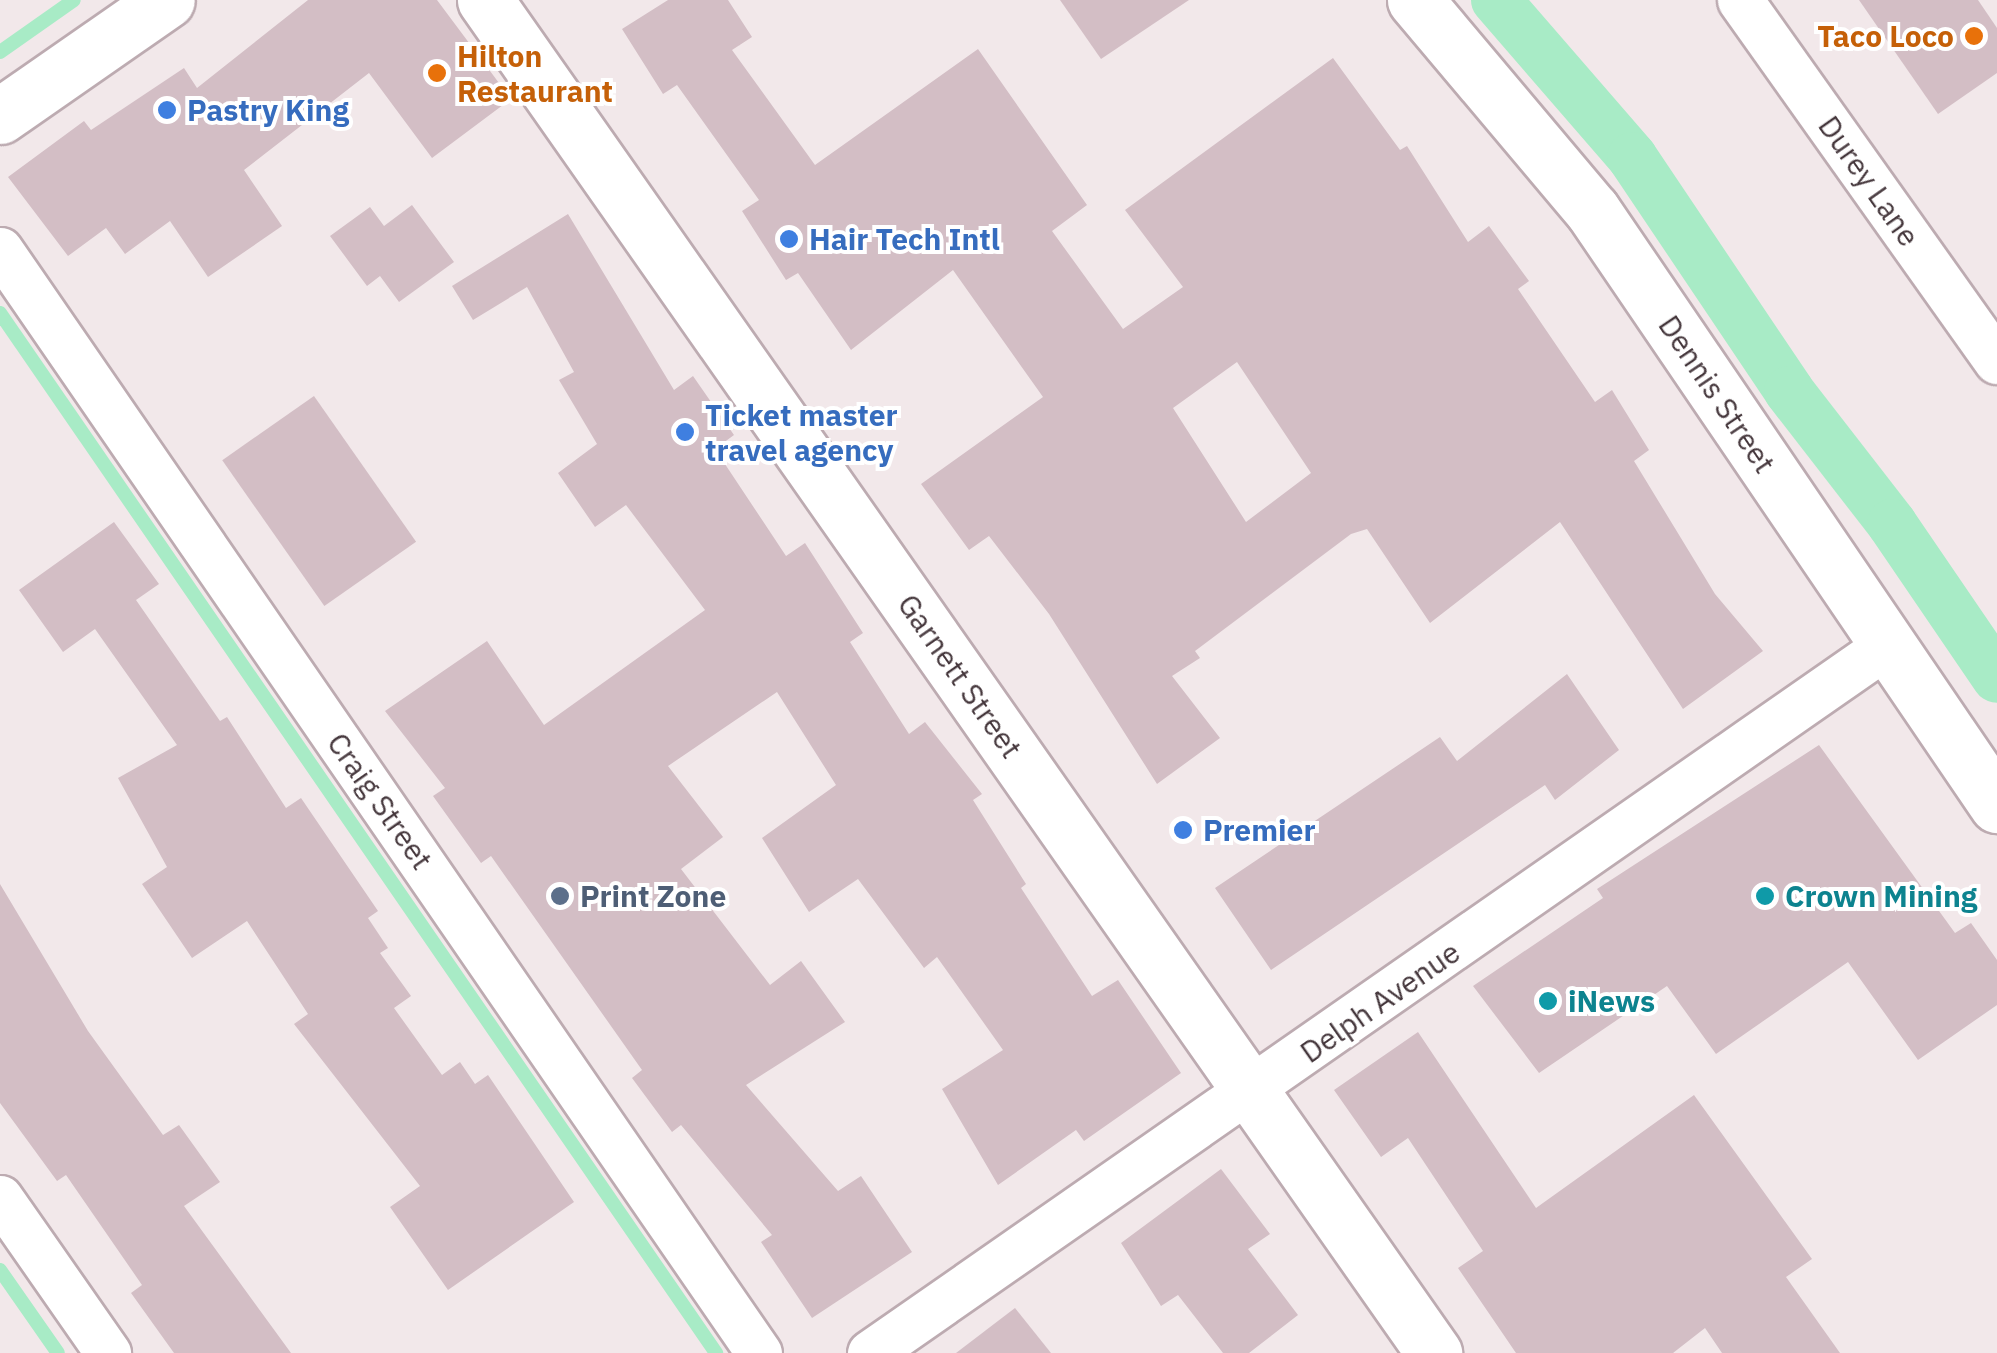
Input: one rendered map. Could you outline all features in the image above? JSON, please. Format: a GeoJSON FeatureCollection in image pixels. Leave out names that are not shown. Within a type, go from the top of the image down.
{"type":"FeatureCollection","features":[{"type":"Feature","properties":{"kind":"street"},"geometry":{"type":"LineString","coordinates":[[0,116],[167,0]]}},
{"type":"Feature","properties":{"kind":"street","name":"Garnett Street"},"geometry":{"type":"LineString","coordinates":[[485,0],[1434,1353]]}},
{"type":"Feature","properties":{"kind":"street","name":"Dennis Street"},"geometry":{"type":"LineString","coordinates":[[1415,0],[1592,210],[1997,805]]}},
{"type":"Feature","properties":{"kind":"street","name":"Durey Lane"},"geometry":{"type":"LineString","coordinates":[[1740,0],[1997,361]]}},
{"type":"Feature","properties":{"kind":"street","name":"Craig Street"},"geometry":{"type":"LineString","coordinates":[[0,250],[759,1353]]}},
{"type":"Feature","properties":{"kind":"street","name":"Delph Avenue"},"geometry":{"type":"LineString","coordinates":[[870,1353],[1252,1092],[1887,645]]}},
{"type":"Feature","properties":{"kind":"street"},"geometry":{"type":"LineString","coordinates":[[0,1198],[108,1353]]}},
{"type":"Feature","properties":{"kind":"building"},"geometry":{"type":"Polygon","coordinates":[[[308,0],[437,0],[511,99],[432,158],[369,73],[244,170],[282,226],[208,277],[170,221],[125,254],[106,228],[68,256],[8,177],[84,121],[91,130],[184,68],[197,88],[308,0]]]}},
{"type":"Feature","properties":{"kind":"building"},"geometry":{"type":"Polygon","coordinates":[[[668,0],[728,0],[752,37],[732,50],[815,165],[978,49],[1087,205],[1052,231],[1123,329],[1183,287],[1125,210],[1333,58],[1400,150],[1407,146],[1468,242],[1489,226],[1529,281],[1518,289],[1595,402],[1612,390],[1649,450],[1634,461],[1715,594],[1763,651],[1683,709],[1560,522],[1430,623],[1367,529],[1351,534],[1195,651],[1200,658],[1172,676],[1220,738],[1157,784],[1049,614],[989,536],[969,550],[921,484],[1043,397],[953,270],[851,350],[798,273],[786,280],[742,211],[759,200],[677,85],[663,94],[622,29],[668,0]],[[1237,362],[1173,408],[1246,522],[1311,473],[1237,362]]]}},
{"type":"Feature","properties":{"kind":"building"},"geometry":{"type":"Polygon","coordinates":[[[1060,0],[1189,0],[1101,59],[1060,0]]]}},
{"type":"Feature","properties":{"kind":"building"},"geometry":{"type":"Polygon","coordinates":[[[1859,0],[1978,0],[1997,28],[1997,73],[1938,114],[1859,0]]]}},
{"type":"Feature","properties":{"kind":"building"},"geometry":{"type":"Polygon","coordinates":[[[412,205],[454,262],[399,302],[380,276],[367,286],[330,236],[370,207],[384,226],[412,205]]]}},
{"type":"Feature","properties":{"kind":"building"},"geometry":{"type":"Polygon","coordinates":[[[568,214],[674,390],[693,376],[734,435],[715,449],[786,556],[805,543],[863,633],[850,642],[909,734],[925,722],[982,794],[973,800],[1026,884],[1021,888],[1092,996],[1118,980],[1181,1073],[1084,1141],[1076,1130],[998,1185],[942,1089],[1003,1050],[937,957],[924,968],[858,879],[809,912],[762,838],[836,785],[777,692],[668,766],[723,837],[681,869],[770,985],[801,961],[845,1022],[746,1085],[838,1191],[861,1176],[912,1252],[812,1318],[761,1242],[772,1235],[681,1125],[672,1132],[632,1078],[642,1070],[491,856],[481,863],[433,796],[445,788],[385,711],[487,641],[544,725],[705,610],[626,505],[595,527],[558,473],[597,444],[559,380],[574,372],[527,287],[473,320],[452,286],[568,214]]]}},
{"type":"Feature","properties":{"kind":"building"},"geometry":{"type":"Polygon","coordinates":[[[314,396],[416,542],[324,606],[222,460],[314,396]]]}},
{"type":"Feature","properties":{"kind":"building"},"geometry":{"type":"Polygon","coordinates":[[[114,522],[159,584],[136,600],[220,721],[227,717],[286,808],[301,798],[378,911],[368,918],[388,948],[380,953],[411,996],[394,1008],[442,1075],[460,1062],[475,1084],[488,1075],[574,1202],[448,1290],[390,1207],[420,1186],[294,1024],[308,1014],[247,921],[192,958],[142,884],[167,867],[118,778],[177,745],[95,629],[63,652],[19,590],[114,522]]]}},
{"type":"Feature","properties":{"kind":"building"},"geometry":{"type":"Polygon","coordinates":[[[1567,674],[1619,750],[1555,800],[1545,785],[1271,970],[1215,888],[1440,737],[1457,761],[1567,674]]]}},
{"type":"Feature","properties":{"kind":"building","name":"Crown Mining"},"geometry":{"type":"Polygon","coordinates":[[[1819,745],[1955,933],[1971,923],[1997,960],[1997,1005],[1918,1060],[1848,962],[1716,1054],[1667,986],[1539,1073],[1473,986],[1603,898],[1597,889],[1819,745]]]}},
{"type":"Feature","properties":{"kind":"building"},"geometry":{"type":"Polygon","coordinates":[[[0,884],[88,1031],[163,1135],[179,1125],[220,1182],[184,1206],[291,1353],[174,1353],[131,1293],[142,1285],[66,1175],[57,1181],[0,1103],[0,884]]]}},
{"type":"Feature","properties":{"kind":"building"},"geometry":{"type":"Polygon","coordinates":[[[1418,1032],[1536,1208],[1694,1095],[1812,1259],[1786,1277],[1840,1353],[1722,1353],[1705,1328],[1673,1353],[1516,1353],[1458,1268],[1483,1251],[1408,1138],[1381,1157],[1334,1090],[1418,1032]]]}},
{"type":"Feature","properties":{"kind":"building"},"geometry":{"type":"Polygon","coordinates":[[[1221,1169],[1270,1234],[1248,1249],[1298,1315],[1249,1353],[1223,1353],[1178,1295],[1161,1306],[1121,1243],[1221,1169]]]}},
{"type":"Feature","properties":{"kind":"building"},"geometry":{"type":"Polygon","coordinates":[[[1015,1308],[1051,1353],[956,1353],[1015,1308]]]}},
{"type":"Feature","properties":{"kind":"waterway"},"geometry":{"type":"LineString","coordinates":[[0,52],[74,0]]}},
{"type":"Feature","properties":{"kind":"waterway"},"geometry":{"type":"LineString","coordinates":[[1496,0],[1632,157],[1789,391],[1892,524],[1997,678]]}},
{"type":"Feature","properties":{"kind":"waterway"},"geometry":{"type":"LineString","coordinates":[[0,313],[716,1353]]}},
{"type":"Feature","properties":{"kind":"waterway"},"geometry":{"type":"LineString","coordinates":[[0,1270],[58,1353]]}},
{"type":"Feature","properties":{"kind":"place","name":"Taco Loco"},"geometry":{"type":"Point","coordinates":[1974,36]}},
{"type":"Feature","properties":{"kind":"place","name":"Hilton Restaurant"},"geometry":{"type":"Point","coordinates":[437,73]}},
{"type":"Feature","properties":{"kind":"place","name":"Pastry King"},"geometry":{"type":"Point","coordinates":[167,110]}},
{"type":"Feature","properties":{"kind":"place","name":"Hair Tech Intl"},"geometry":{"type":"Point","coordinates":[789,239]}},
{"type":"Feature","properties":{"kind":"place","name":"Ticket master travel agency"},"geometry":{"type":"Point","coordinates":[685,432]}},
{"type":"Feature","properties":{"kind":"place","name":"Premier"},"geometry":{"type":"Point","coordinates":[1183,830]}},
{"type":"Feature","properties":{"kind":"place","name":"Print Zone"},"geometry":{"type":"Point","coordinates":[560,896]}},
{"type":"Feature","properties":{"kind":"place","name":"Crown Mining"},"geometry":{"type":"Point","coordinates":[1765,896]}},
{"type":"Feature","properties":{"kind":"place","name":"iNews"},"geometry":{"type":"Point","coordinates":[1548,1001]}}]}
